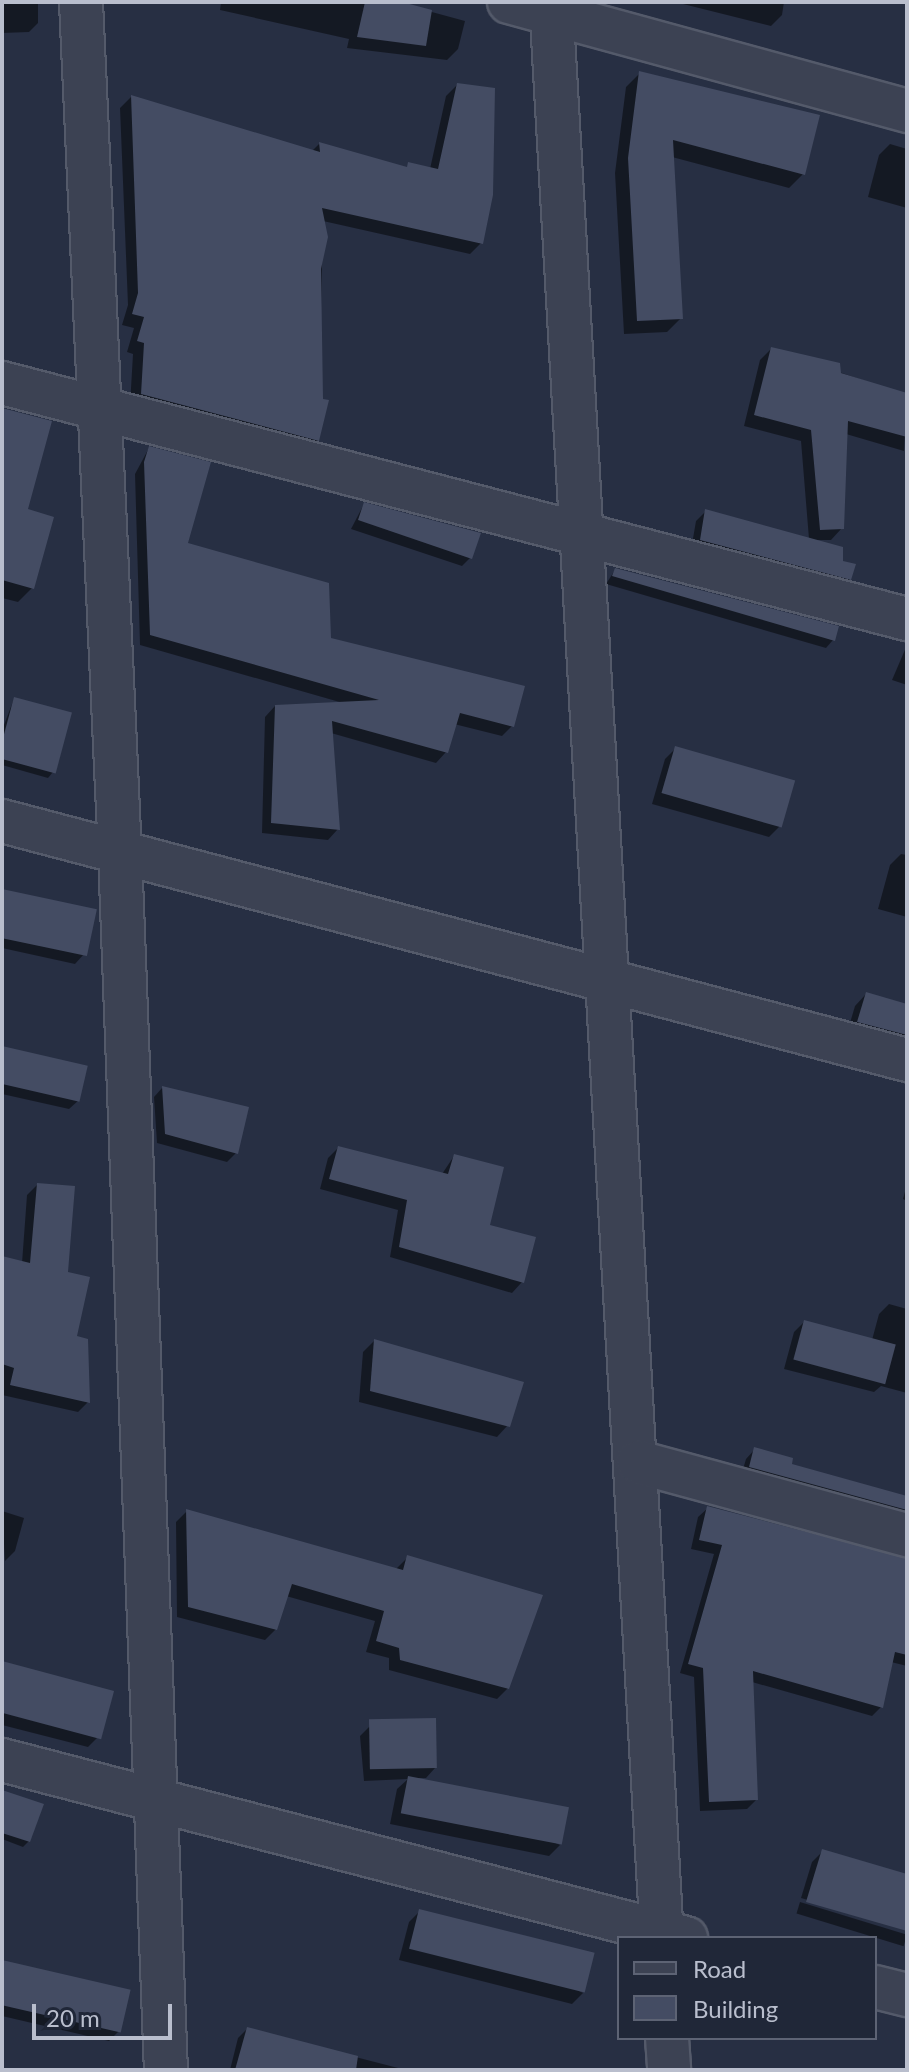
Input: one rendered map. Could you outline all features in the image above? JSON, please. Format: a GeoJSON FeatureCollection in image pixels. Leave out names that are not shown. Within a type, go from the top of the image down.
{"type":"FeatureCollection","features":[{"type":"Feature","properties":{"kind":"street"},"geometry":{"type":"LineString","coordinates":[[81,2],[120,853],[166,2070]]}},
{"type":"Feature","properties":{"kind":"street"},"geometry":{"type":"LineString","coordinates":[[509,2],[551,8],[907,111]]}},
{"type":"Feature","properties":{"kind":"street"},"geometry":{"type":"LineString","coordinates":[[2,1760],[670,1936],[638,1462],[551,8]]}},
{"type":"Feature","properties":{"kind":"street"},"geometry":{"type":"LineString","coordinates":[[2,383],[907,619]]}},
{"type":"Feature","properties":{"kind":"street"},"geometry":{"type":"LineString","coordinates":[[2,821],[907,1060]]}},
{"type":"Feature","properties":{"kind":"street"},"geometry":{"type":"LineString","coordinates":[[638,1462],[907,1535]]}},
{"type":"Feature","properties":{"kind":"street"},"geometry":{"type":"LineString","coordinates":[[877,1988],[907,1995]]}},
{"type":"Feature","properties":{"kind":"street"},"geometry":{"type":"LineString","coordinates":[[667,2040],[669,2070]]}},
{"type":"Feature","properties":{"kind":"building"},"geometry":{"type":"Polygon","coordinates":[[[365,2],[402,2],[432,10],[426,46],[357,37],[365,2]]]}},
{"type":"Feature","properties":{"kind":"building"},"geometry":{"type":"Polygon","coordinates":[[[639,71],[820,115],[805,175],[673,140],[683,319],[637,321],[628,158],[639,71]]]}},
{"type":"Feature","properties":{"kind":"building"},"geometry":{"type":"Polygon","coordinates":[[[457,83],[495,88],[493,195],[483,244],[322,208],[328,237],[321,269],[323,399],[329,400],[319,441],[141,394],[144,343],[137,341],[144,317],[132,314],[138,293],[131,95],[320,152],[319,142],[407,167],[408,162],[438,169],[457,83]]]}},
{"type":"Feature","properties":{"kind":"building"},"geometry":{"type":"Polygon","coordinates":[[[771,347],[840,363],[841,373],[907,393],[907,437],[848,421],[844,529],[820,530],[811,430],[754,415],[771,347]]]}},
{"type":"Feature","properties":{"kind":"building"},"geometry":{"type":"Polygon","coordinates":[[[2,408],[52,421],[28,509],[54,517],[34,589],[2,580],[2,408]]]}},
{"type":"Feature","properties":{"kind":"building"},"geometry":{"type":"Polygon","coordinates":[[[149,446],[211,462],[188,543],[329,583],[331,638],[525,686],[514,727],[460,713],[448,753],[332,721],[340,830],[271,823],[275,705],[379,700],[150,635],[144,462],[149,446]]]}},
{"type":"Feature","properties":{"kind":"building"},"geometry":{"type":"Polygon","coordinates":[[[364,502],[481,533],[472,559],[358,520],[364,502]]]}},
{"type":"Feature","properties":{"kind":"building"},"geometry":{"type":"Polygon","coordinates":[[[705,509],[843,547],[843,561],[856,564],[851,580],[700,540],[705,509]]]}},
{"type":"Feature","properties":{"kind":"building"},"geometry":{"type":"Polygon","coordinates":[[[615,568],[839,626],[835,641],[612,576],[615,568]]]}},
{"type":"Feature","properties":{"kind":"building"},"geometry":{"type":"Polygon","coordinates":[[[14,697],[72,713],[56,773],[2,759],[2,742],[14,697]]]}},
{"type":"Feature","properties":{"kind":"building"},"geometry":{"type":"Polygon","coordinates":[[[675,746],[795,780],[782,828],[661,793],[675,746]]]}},
{"type":"Feature","properties":{"kind":"building"},"geometry":{"type":"Polygon","coordinates":[[[2,889],[97,909],[87,956],[2,938],[2,889]]]}},
{"type":"Feature","properties":{"kind":"building"},"geometry":{"type":"Polygon","coordinates":[[[866,992],[907,1004],[907,1035],[857,1022],[866,992]]]}},
{"type":"Feature","properties":{"kind":"building"},"geometry":{"type":"Polygon","coordinates":[[[2,1046],[88,1066],[79,1102],[2,1084],[2,1046]]]}},
{"type":"Feature","properties":{"kind":"building"},"geometry":{"type":"Polygon","coordinates":[[[162,1086],[249,1107],[238,1154],[165,1134],[162,1086]]]}},
{"type":"Feature","properties":{"kind":"building"},"geometry":{"type":"Polygon","coordinates":[[[338,1146],[448,1174],[454,1154],[504,1167],[490,1225],[536,1237],[524,1283],[399,1247],[407,1200],[329,1179],[338,1146]]]}},
{"type":"Feature","properties":{"kind":"building"},"geometry":{"type":"Polygon","coordinates":[[[37,1183],[75,1186],[68,1272],[90,1277],[77,1336],[88,1339],[90,1403],[10,1385],[14,1368],[2,1364],[2,1256],[30,1263],[37,1183]]]}},
{"type":"Feature","properties":{"kind":"building"},"geometry":{"type":"Polygon","coordinates":[[[804,1320],[896,1345],[885,1384],[793,1360],[804,1320]]]}},
{"type":"Feature","properties":{"kind":"building"},"geometry":{"type":"Polygon","coordinates":[[[374,1339],[524,1382],[510,1427],[370,1391],[374,1339]]]}},
{"type":"Feature","properties":{"kind":"building"},"geometry":{"type":"Polygon","coordinates":[[[754,1447],[793,1458],[792,1464],[907,1496],[907,1510],[749,1467],[754,1447]]]}},
{"type":"Feature","properties":{"kind":"building"},"geometry":{"type":"Polygon","coordinates":[[[707,1506],[907,1558],[907,1655],[895,1652],[883,1708],[753,1671],[758,1800],[709,1802],[703,1668],[688,1664],[722,1545],[699,1540],[707,1506]]]}},
{"type":"Feature","properties":{"kind":"building"},"geometry":{"type":"Polygon","coordinates":[[[186,1509],[403,1570],[407,1555],[543,1595],[509,1689],[400,1660],[399,1648],[376,1641],[384,1611],[292,1584],[277,1630],[188,1607],[186,1509]]]}},
{"type":"Feature","properties":{"kind":"building"},"geometry":{"type":"Polygon","coordinates":[[[2,1661],[114,1691],[101,1739],[2,1713],[2,1661]]]}},
{"type":"Feature","properties":{"kind":"building"},"geometry":{"type":"Polygon","coordinates":[[[436,1718],[437,1768],[370,1769],[369,1719],[436,1718]]]}},
{"type":"Feature","properties":{"kind":"building"},"geometry":{"type":"Polygon","coordinates":[[[408,1776],[569,1807],[562,1845],[401,1813],[408,1776]]]}},
{"type":"Feature","properties":{"kind":"building"},"geometry":{"type":"Polygon","coordinates":[[[2,1790],[44,1804],[30,1842],[2,1833],[2,1790]]]}},
{"type":"Feature","properties":{"kind":"building"},"geometry":{"type":"Polygon","coordinates":[[[822,1849],[907,1874],[907,1931],[806,1902],[822,1849]]]}},
{"type":"Feature","properties":{"kind":"building"},"geometry":{"type":"Polygon","coordinates":[[[419,1909],[595,1953],[585,1993],[409,1949],[419,1909]]]}},
{"type":"Feature","properties":{"kind":"building"},"geometry":{"type":"Polygon","coordinates":[[[2,1960],[131,1990],[121,2033],[2,2005],[2,1960]]]}},
{"type":"Feature","properties":{"kind":"building"},"geometry":{"type":"Polygon","coordinates":[[[247,2027],[358,2056],[356,2070],[235,2070],[247,2027]]]}}]}
